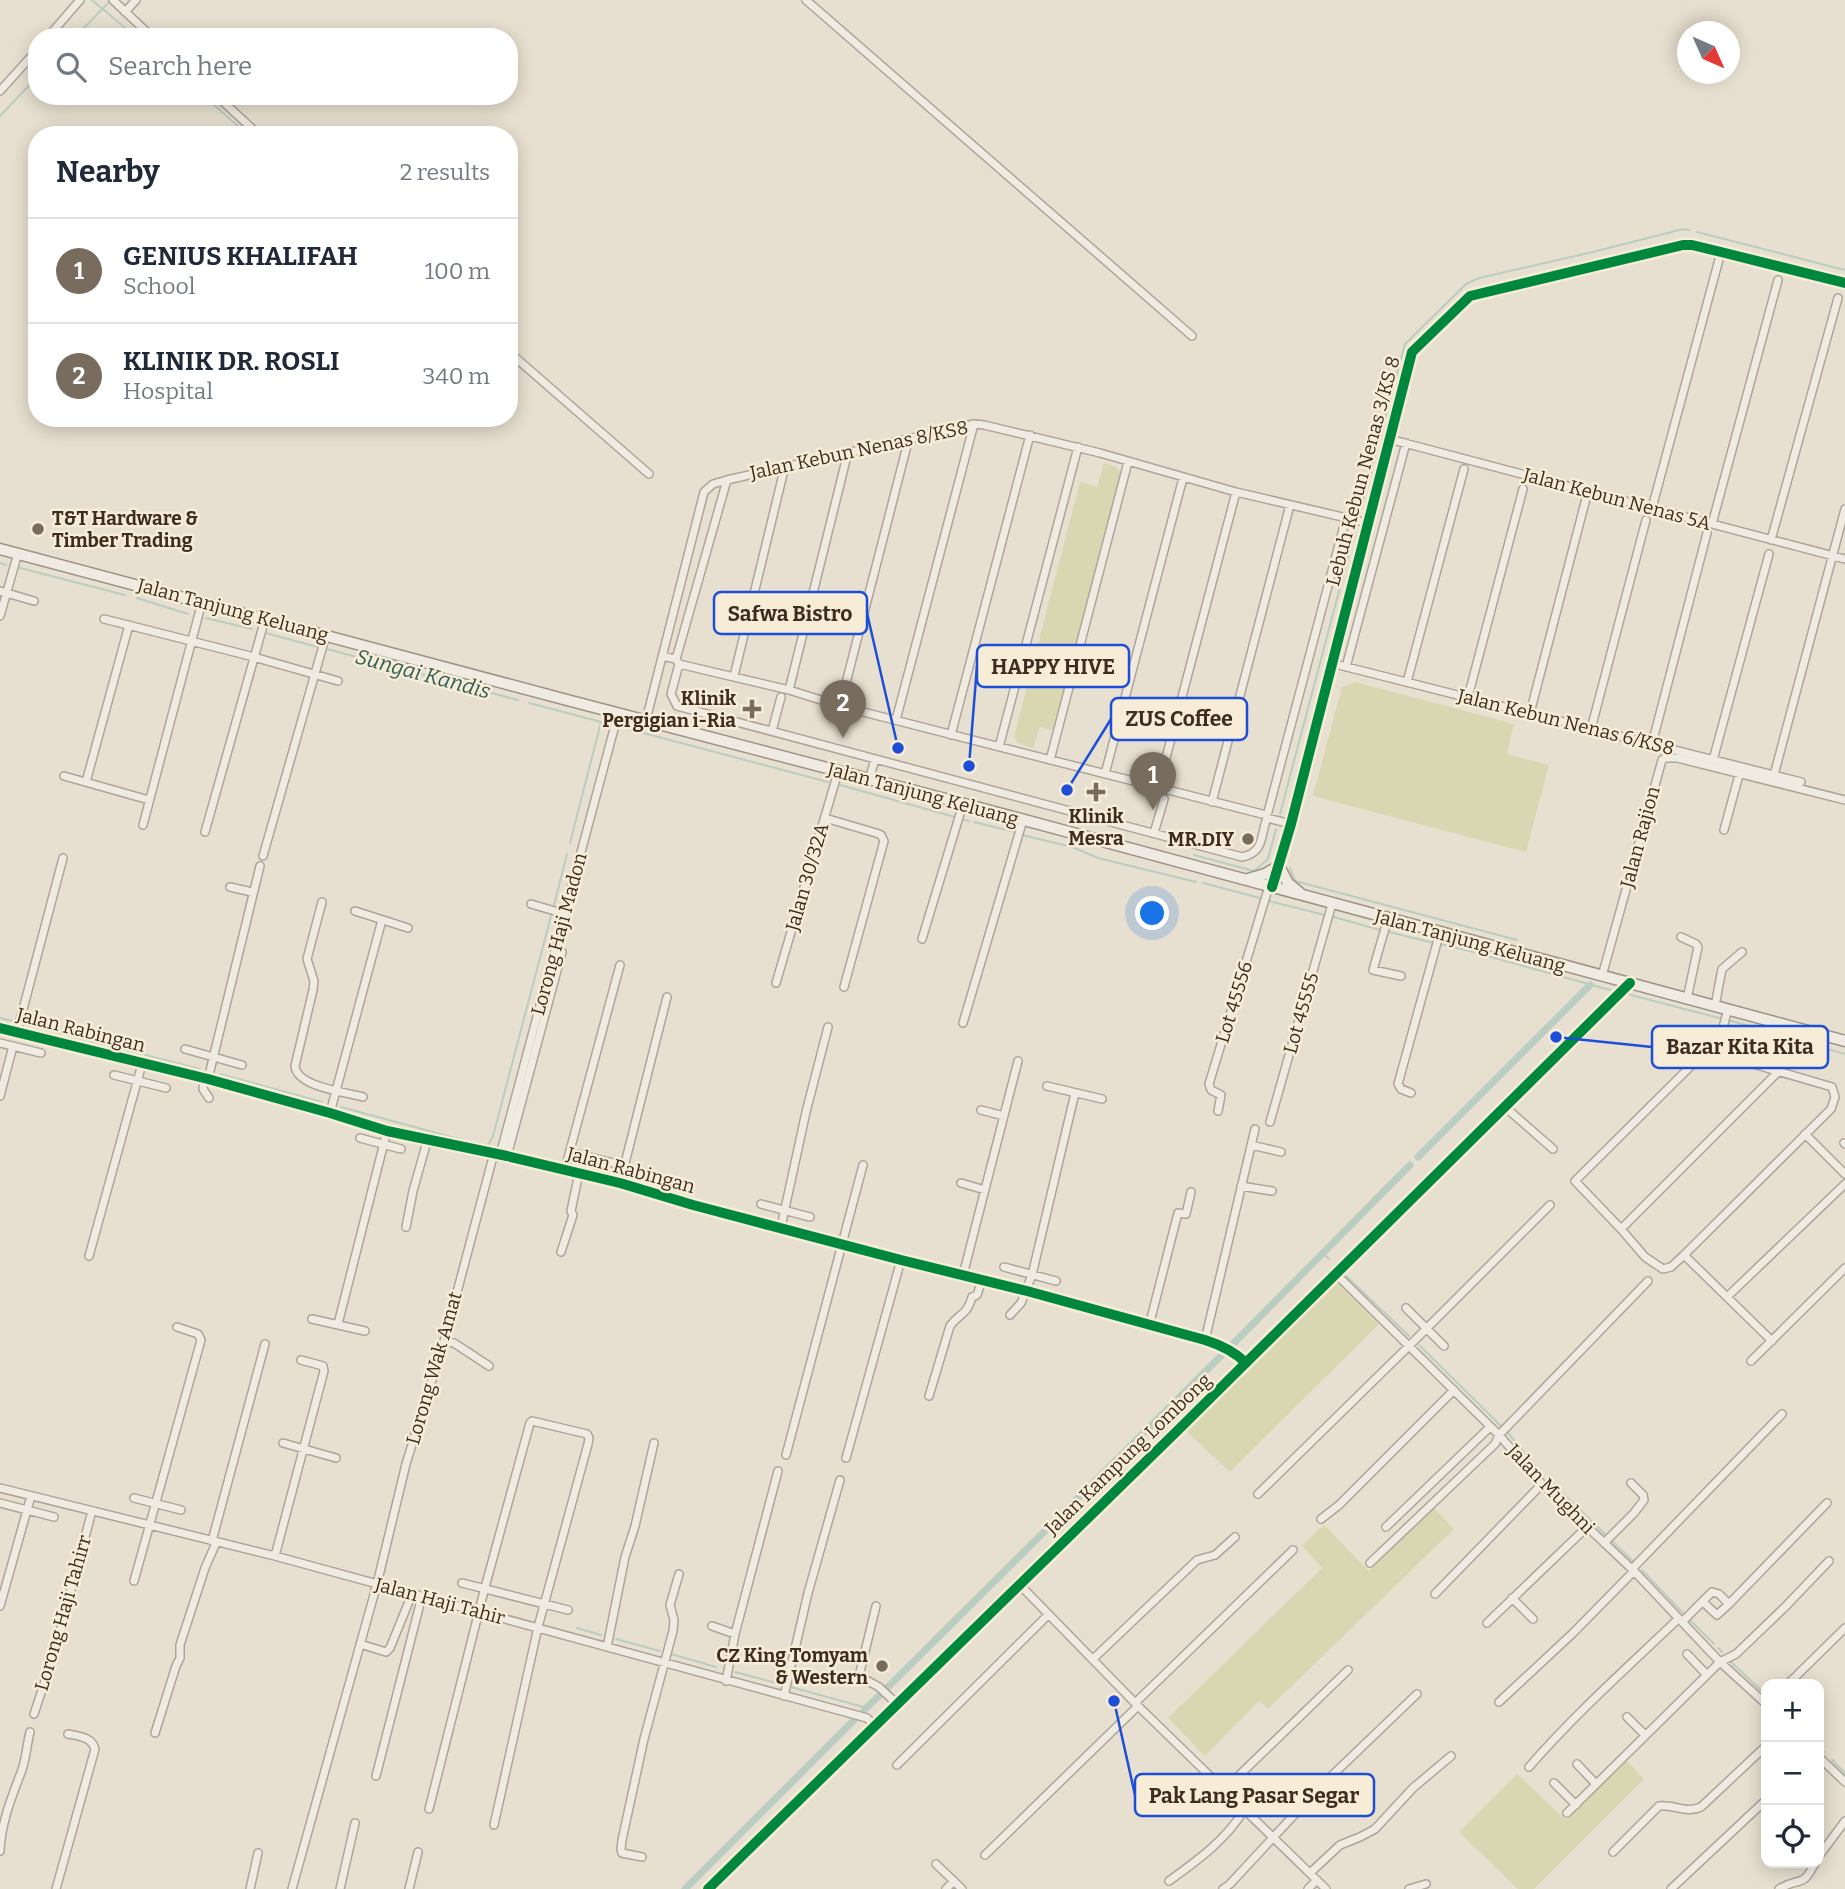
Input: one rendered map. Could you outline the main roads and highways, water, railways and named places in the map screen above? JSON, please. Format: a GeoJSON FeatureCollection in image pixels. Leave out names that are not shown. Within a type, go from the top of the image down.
{"type":"FeatureCollection","features":[{"type":"Feature","properties":{"kind":"waterway"},"geometry":{"type":"LineString","coordinates":[[92,0],[125,28]]}},
{"type":"Feature","properties":{"kind":"waterway"},"geometry":{"type":"LineString","coordinates":[[84,28],[111,0]]}},
{"type":"Feature","properties":{"kind":"waterway"},"geometry":{"type":"LineString","coordinates":[[0,116],[28,86]]}},
{"type":"Feature","properties":{"kind":"waterway"},"geometry":{"type":"LineString","coordinates":[[214,105],[238,126]]}},
{"type":"Feature","properties":{"kind":"waterway"},"geometry":{"type":"LineString","coordinates":[[1361,508],[1405,344],[1466,284],[1479,278],[1683,229],[1689,230]]}},
{"type":"Feature","properties":{"kind":"waterway"},"geometry":{"type":"LineString","coordinates":[[1697,232],[1845,270]]}},
{"type":"Feature","properties":{"kind":"waterway"},"geometry":{"type":"LineString","coordinates":[[1280,814],[1355,531]]}},
{"type":"Feature","properties":{"kind":"waterway","name":"Sungai Kandis"},"geometry":{"type":"LineString","coordinates":[[0,563],[6,565]]}},
{"type":"Feature","properties":{"kind":"waterway","name":"Sungai Kandis"},"geometry":{"type":"LineString","coordinates":[[20,568],[125,595]]}},
{"type":"Feature","properties":{"kind":"waterway","name":"Sungai Kandis"},"geometry":{"type":"LineString","coordinates":[[137,598],[188,614]]}},
{"type":"Feature","properties":{"kind":"waterway","name":"Sungai Kandis"},"geometry":{"type":"LineString","coordinates":[[206,618],[252,629]]}},
{"type":"Feature","properties":{"kind":"waterway","name":"Sungai Kandis"},"geometry":{"type":"LineString","coordinates":[[266,633],[317,647]]}},
{"type":"Feature","properties":{"kind":"waterway","name":"Sungai Kandis"},"geometry":{"type":"LineString","coordinates":[[327,649],[518,700]]}},
{"type":"Feature","properties":{"kind":"waterway","name":"Sungai Kandis"},"geometry":{"type":"LineString","coordinates":[[529,703],[609,724]]}},
{"type":"Feature","properties":{"kind":"waterway"},"geometry":{"type":"LineString","coordinates":[[570,843],[601,722]]}},
{"type":"Feature","properties":{"kind":"waterway","name":"Sungai Kandis"},"geometry":{"type":"LineString","coordinates":[[617,726],[828,782]]}},
{"type":"Feature","properties":{"kind":"waterway","name":"Sungai Kandis"},"geometry":{"type":"LineString","coordinates":[[840,785],[955,817]]}},
{"type":"Feature","properties":{"kind":"waterway","name":"Sungai Kandis"},"geometry":{"type":"LineString","coordinates":[[962,819],[969,821]]}},
{"type":"Feature","properties":{"kind":"waterway","name":"Sungai Kandis"},"geometry":{"type":"LineString","coordinates":[[974,822],[1015,832]]}},
{"type":"Feature","properties":{"kind":"waterway"},"geometry":{"type":"LineString","coordinates":[[1194,855],[1254,871],[1268,859],[1276,829]]}},
{"type":"Feature","properties":{"kind":"waterway","name":"Sungai Kandis"},"geometry":{"type":"LineString","coordinates":[[1022,835],[1072,847],[1098,858],[1196,882]]}},
{"type":"Feature","properties":{"kind":"waterway"},"geometry":{"type":"LineString","coordinates":[[554,905],[567,854]]}},
{"type":"Feature","properties":{"kind":"waterway"},"geometry":{"type":"LineString","coordinates":[[1290,868],[1295,881],[1517,940]]}},
{"type":"Feature","properties":{"kind":"waterway","name":"Sungai Kandis"},"geometry":{"type":"LineString","coordinates":[[1203,883],[1260,898]]}},
{"type":"Feature","properties":{"kind":"waterway","name":"Sungai Kandis"},"geometry":{"type":"LineString","coordinates":[[1269,901],[1325,915]]}},
{"type":"Feature","properties":{"kind":"waterway"},"geometry":{"type":"LineString","coordinates":[[341,1107],[488,1145],[493,1136],[551,916]]}},
{"type":"Feature","properties":{"kind":"waterway","name":"Sungai Kandis"},"geometry":{"type":"LineString","coordinates":[[1334,917],[1380,930]]}},
{"type":"Feature","properties":{"kind":"waterway","name":"Sungai Kandis"},"geometry":{"type":"LineString","coordinates":[[1385,931],[1434,943]]}},
{"type":"Feature","properties":{"kind":"waterway","name":"Sungai Kandis"},"geometry":{"type":"LineString","coordinates":[[1440,944],[1474,952]]}},
{"type":"Feature","properties":{"kind":"waterway","name":"Sungai Kandis"},"geometry":{"type":"LineString","coordinates":[[1484,955],[1610,990]]}},
{"type":"Feature","properties":{"kind":"waterway"},"geometry":{"type":"LineString","coordinates":[[1418,1157],[1590,985]]}},
{"type":"Feature","properties":{"kind":"waterway","name":"Sungai Kandis"},"geometry":{"type":"LineString","coordinates":[[1627,994],[1723,1019]]}},
{"type":"Feature","properties":{"kind":"waterway"},"geometry":{"type":"LineString","coordinates":[[0,1018],[16,1022]]}},
{"type":"Feature","properties":{"kind":"waterway","name":"Sungai Kandis"},"geometry":{"type":"LineString","coordinates":[[1728,1020],[1845,1054]]}},
{"type":"Feature","properties":{"kind":"waterway"},"geometry":{"type":"LineString","coordinates":[[21,1023],[200,1069]]}},
{"type":"Feature","properties":{"kind":"waterway"},"geometry":{"type":"LineString","coordinates":[[220,1074],[322,1102]]}},
{"type":"Feature","properties":{"kind":"waterway"},"geometry":{"type":"LineString","coordinates":[[1233,1344],[1410,1165]]}},
{"type":"Feature","properties":{"kind":"waterway"},"geometry":{"type":"LineString","coordinates":[[1323,1254],[1329,1259]]}},
{"type":"Feature","properties":{"kind":"waterway"},"geometry":{"type":"LineString","coordinates":[[1344,1274],[1409,1336]]}},
{"type":"Feature","properties":{"kind":"waterway"},"geometry":{"type":"LineString","coordinates":[[1419,1345],[1501,1426]]}},
{"type":"Feature","properties":{"kind":"waterway"},"geometry":{"type":"LineString","coordinates":[[888,1687],[1224,1353]]}},
{"type":"Feature","properties":{"kind":"waterway"},"geometry":{"type":"LineString","coordinates":[[1508,1433],[1541,1473]]}},
{"type":"Feature","properties":{"kind":"waterway"},"geometry":{"type":"LineString","coordinates":[[1550,1481],[1608,1537]]}},
{"type":"Feature","properties":{"kind":"waterway"},"geometry":{"type":"LineString","coordinates":[[1612,1541],[1633,1561]]}},
{"type":"Feature","properties":{"kind":"waterway"},"geometry":{"type":"LineString","coordinates":[[1642,1570],[1683,1613]]}},
{"type":"Feature","properties":{"kind":"waterway"},"geometry":{"type":"LineString","coordinates":[[1690,1620],[1714,1644]]}},
{"type":"Feature","properties":{"kind":"waterway"},"geometry":{"type":"LineString","coordinates":[[577,1628],[601,1635]]}},
{"type":"Feature","properties":{"kind":"waterway"},"geometry":{"type":"LineString","coordinates":[[616,1639],[660,1651]]}},
{"type":"Feature","properties":{"kind":"waterway"},"geometry":{"type":"LineString","coordinates":[[1718,1648],[1722,1652]]}},
{"type":"Feature","properties":{"kind":"waterway"},"geometry":{"type":"LineString","coordinates":[[671,1654],[716,1667]]}},
{"type":"Feature","properties":{"kind":"waterway"},"geometry":{"type":"LineString","coordinates":[[1730,1661],[1761,1690]]}},
{"type":"Feature","properties":{"kind":"waterway"},"geometry":{"type":"LineString","coordinates":[[735,1672],[780,1684]]}},
{"type":"Feature","properties":{"kind":"waterway"},"geometry":{"type":"LineString","coordinates":[[791,1687],[867,1708]]}},
{"type":"Feature","properties":{"kind":"waterway"},"geometry":{"type":"LineString","coordinates":[[864,1710],[880,1695]]}},
{"type":"Feature","properties":{"kind":"waterway"},"geometry":{"type":"LineString","coordinates":[[685,1889],[854,1720]]}},
{"type":"Feature","properties":{"kind":"waterway"},"geometry":{"type":"LineString","coordinates":[[1832,1760],[1845,1773]]}},
{"type":"Feature","properties":{"kind":"place","name":"T&T Hardware & Timber Trading"},"geometry":{"type":"Point","coordinates":[38,529]}},
{"type":"Feature","properties":{"kind":"place","name":"Klinik Pergigian i-Ria"},"geometry":{"type":"Point","coordinates":[752,709]}},
{"type":"Feature","properties":{"kind":"place","name":"KLINIK DR. ROSLI"},"geometry":{"type":"Point","coordinates":[843,738]}},
{"type":"Feature","properties":{"kind":"place","name":"Safwa Bistro"},"geometry":{"type":"Point","coordinates":[898,748]}},
{"type":"Feature","properties":{"kind":"place","name":"HAPPY HIVE"},"geometry":{"type":"Point","coordinates":[969,766]}},
{"type":"Feature","properties":{"kind":"place","name":"ZUS Coffee"},"geometry":{"type":"Point","coordinates":[1067,790]}},
{"type":"Feature","properties":{"kind":"place","name":"Klinik Mesra"},"geometry":{"type":"Point","coordinates":[1096,792]}},
{"type":"Feature","properties":{"kind":"place","name":"GENIUS KHALIFAH"},"geometry":{"type":"Point","coordinates":[1153,810]}},
{"type":"Feature","properties":{"kind":"place","name":"MR.DIY"},"geometry":{"type":"Point","coordinates":[1248,839]}},
{"type":"Feature","properties":{"kind":"place","name":"Bazar Kita Kita"},"geometry":{"type":"Point","coordinates":[1556,1037]}},
{"type":"Feature","properties":{"kind":"place","name":"CZ King Tomyam & Western"},"geometry":{"type":"Point","coordinates":[882,1666]}},
{"type":"Feature","properties":{"kind":"place","name":"Pak Lang Pasar Segar"},"geometry":{"type":"Point","coordinates":[1114,1701]}}]}
